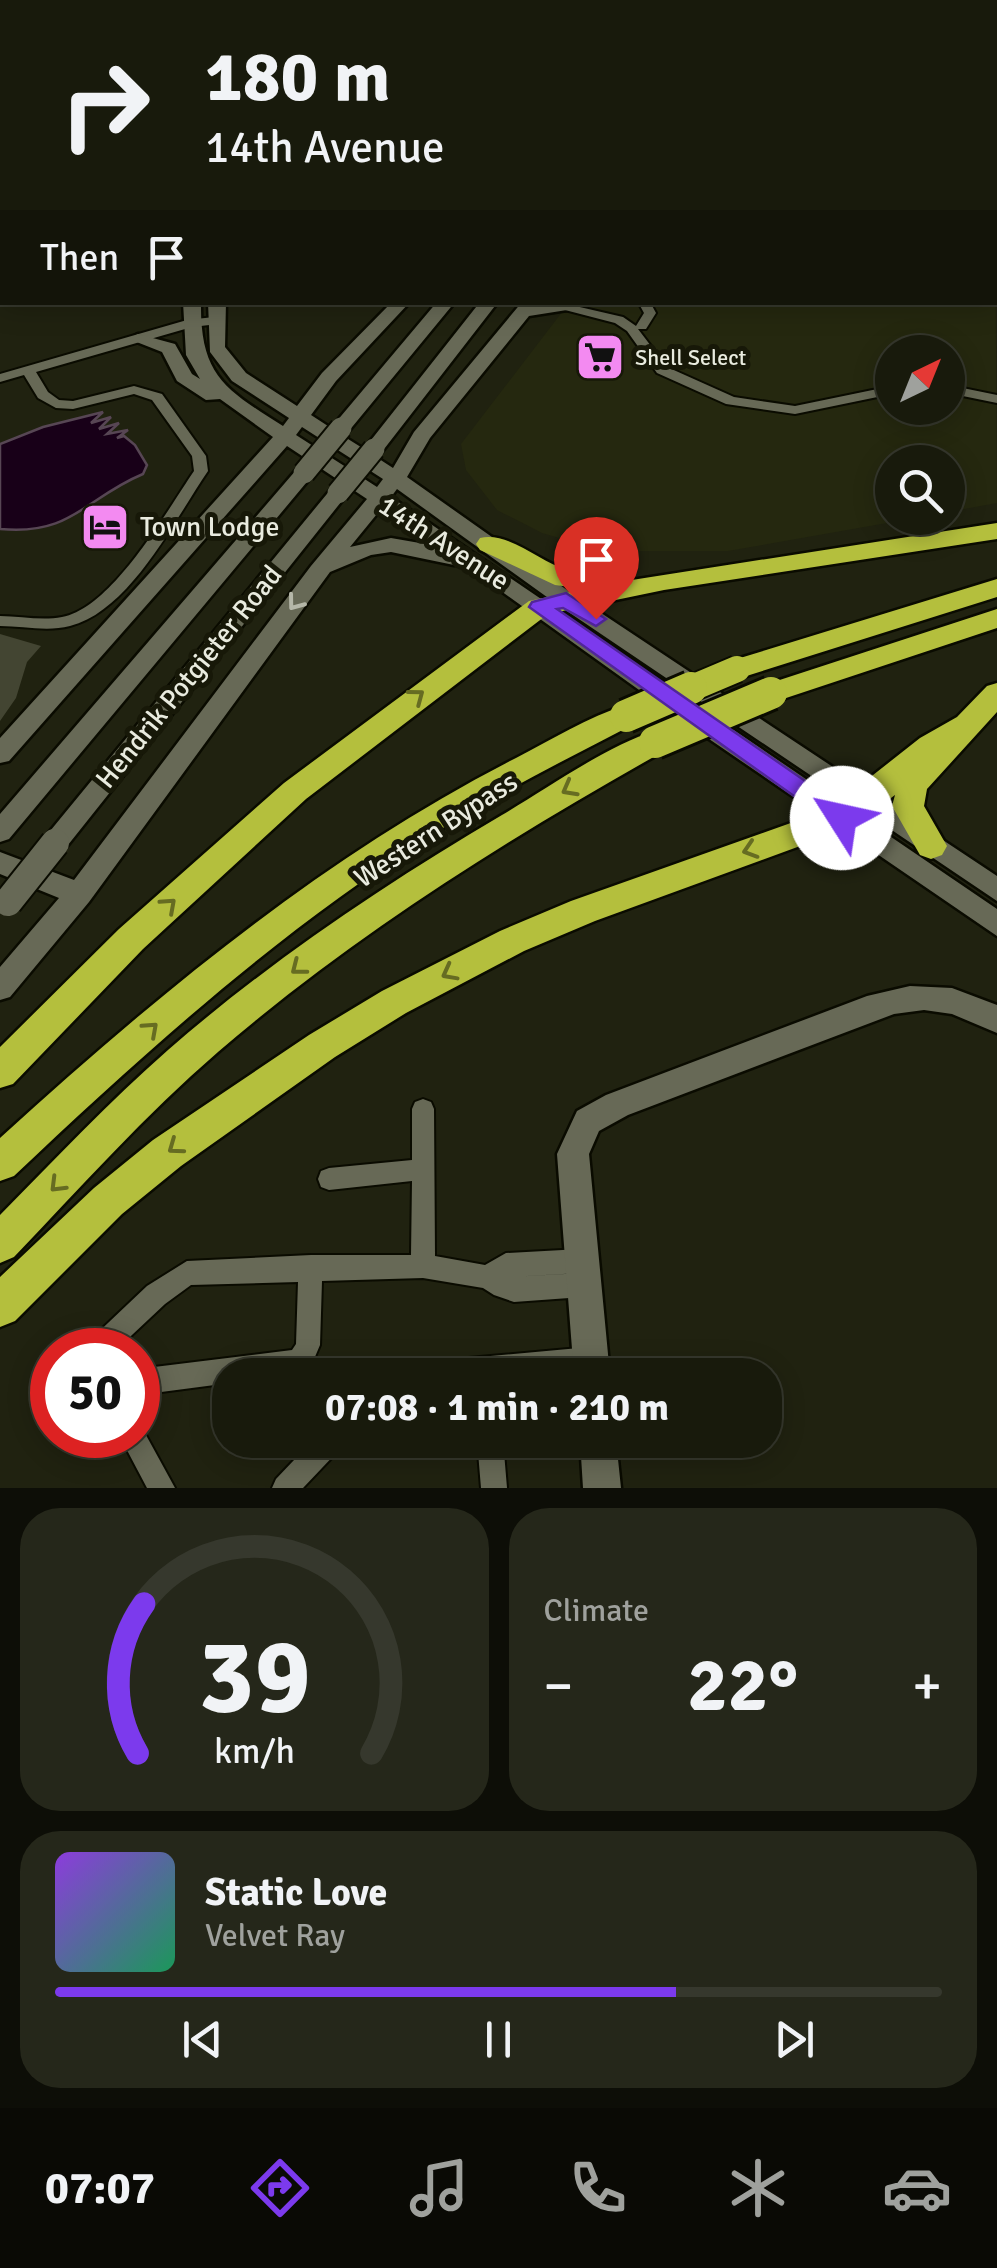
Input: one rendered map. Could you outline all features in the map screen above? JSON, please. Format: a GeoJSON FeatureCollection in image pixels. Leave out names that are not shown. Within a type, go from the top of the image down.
{"type":"FeatureCollection","features":[{"type":"Feature","properties":{"kind":"highway"},"geometry":{"type":"LineString","coordinates":[[0,1072],[131,939],[294,792],[553,604],[664,581],[997,530]]}},
{"type":"Feature","properties":{"kind":"highway"},"geometry":{"type":"LineString","coordinates":[[488,556],[564,579],[664,581]]}},
{"type":"Feature","properties":{"kind":"highway","name":"Western Bypass"},"geometry":{"type":"LineString","coordinates":[[0,1163],[181,1002],[350,875],[486,786],[626,716],[737,668],[997,588]]}},
{"type":"Feature","properties":{"kind":"highway","name":"Western Bypass"},"geometry":{"type":"LineString","coordinates":[[0,1242],[204,1042],[356,923],[519,816],[655,742],[772,694],[997,618]]}},
{"type":"Feature","properties":{"kind":"highway"},"geometry":{"type":"LineString","coordinates":[[931,846],[910,812],[908,795],[918,777],[997,693]]}},
{"type":"Feature","properties":{"kind":"highway"},"geometry":{"type":"LineString","coordinates":[[0,1306],[108,1200],[167,1152],[394,1002],[512,941],[583,911],[854,811],[930,746],[963,726]]}},
{"type":"Feature","properties":{"kind":"main road"},"geometry":{"type":"LineString","coordinates":[[0,754],[293,427],[329,376],[399,305]]}},
{"type":"Feature","properties":{"kind":"main road","name":"Hendrik Potgieter Road"},"geometry":{"type":"LineString","coordinates":[[2,829],[444,305]]}},
{"type":"Feature","properties":{"kind":"main road","name":"Hendrik Potgieter Road"},"geometry":{"type":"LineString","coordinates":[[4,907],[487,305]]}},
{"type":"Feature","properties":{"kind":"main road"},"geometry":{"type":"LineString","coordinates":[[0,988],[79,894],[319,571],[396,478],[421,436],[528,307]]}},
{"type":"Feature","properties":{"kind":"main road"},"geometry":{"type":"LineString","coordinates":[[215,312],[216,348],[224,362],[293,427]]}},
{"type":"Feature","properties":{"kind":"main road"},"geometry":{"type":"LineString","coordinates":[[192,313],[196,361],[242,407],[262,440],[258,466]]}},
{"type":"Feature","properties":{"kind":"main road"},"geometry":{"type":"LineString","coordinates":[[138,339],[169,348],[188,380],[218,398],[293,427]]}},
{"type":"Feature","properties":{"kind":"main road"},"geometry":{"type":"LineString","coordinates":[[257,390],[304,391],[329,376]]}},
{"type":"Feature","properties":{"kind":"main road","name":"14th Avenue"},"geometry":{"type":"LineString","coordinates":[[293,427],[396,478],[451,517],[488,556]]}},
{"type":"Feature","properties":{"kind":"main road","name":"14th Avenue"},"geometry":{"type":"LineString","coordinates":[[293,427],[377,499],[488,556],[854,811],[997,924]]}},
{"type":"Feature","properties":{"kind":"main road"},"geometry":{"type":"LineString","coordinates":[[421,436],[420,477],[451,517]]}},
{"type":"Feature","properties":{"kind":"main road"},"geometry":{"type":"LineString","coordinates":[[319,571],[354,551],[388,543],[488,556]]}},
{"type":"Feature","properties":{"kind":"main road","name":"14th Avenue"},"geometry":{"type":"LineString","coordinates":[[854,811],[931,846],[997,890]]}},
{"type":"Feature","properties":{"kind":"main road"},"geometry":{"type":"LineString","coordinates":[[0,863],[79,894]]}},
{"type":"Feature","properties":{"kind":"main road"},"geometry":{"type":"LineString","coordinates":[[590,1358],[573,1154],[588,1121],[616,1105],[877,1005],[908,998],[948,998],[997,1020]]}},
{"type":"Feature","properties":{"kind":"main road"},"geometry":{"type":"LineString","coordinates":[[600,1458],[602,1488]]}},
{"type":"Feature","properties":{"kind":"street"},"geometry":{"type":"LineString","coordinates":[[564,305],[604,314],[636,327]]}},
{"type":"Feature","properties":{"kind":"street"},"geometry":{"type":"LineString","coordinates":[[608,305],[636,327],[662,370],[731,400],[796,410],[875,391]]}},
{"type":"Feature","properties":{"kind":"street"},"geometry":{"type":"LineString","coordinates":[[636,327],[650,313],[646,305]]}},
{"type":"Feature","properties":{"kind":"street"},"geometry":{"type":"LineString","coordinates":[[0,378],[138,339],[192,313],[215,312]]}},
{"type":"Feature","properties":{"kind":"street"},"geometry":{"type":"LineString","coordinates":[[0,621],[54,623],[92,611],[168,526],[201,471],[198,456],[157,398],[134,390],[56,404],[43,396],[28,370]]}},
{"type":"Feature","properties":{"kind":"street"},"geometry":{"type":"LineString","coordinates":[[965,389],[997,394]]}},
{"type":"Feature","properties":{"kind":"street"},"geometry":{"type":"LineString","coordinates":[[422,1108],[424,1266]]}},
{"type":"Feature","properties":{"kind":"street"},"geometry":{"type":"LineString","coordinates":[[329,1178],[423,1169]]}},
{"type":"Feature","properties":{"kind":"street"},"geometry":{"type":"LineString","coordinates":[[121,1328],[156,1295],[187,1274],[424,1266],[488,1277],[514,1290],[582,1273]]}},
{"type":"Feature","properties":{"kind":"street"},"geometry":{"type":"LineString","coordinates":[[160,1379],[300,1362],[308,1345],[310,1267]]}},
{"type":"Feature","properties":{"kind":"street"},"geometry":{"type":"LineString","coordinates":[[145,1458],[162,1488]]}},
{"type":"Feature","properties":{"kind":"street"},"geometry":{"type":"LineString","coordinates":[[285,1488],[314,1458]]}},
{"type":"Feature","properties":{"kind":"street"},"geometry":{"type":"LineString","coordinates":[[492,1458],[494,1488]]}},
{"type":"Feature","properties":{"kind":"shaded area"},"geometry":{"type":"Polygon","coordinates":[[[567,305],[996,305],[997,503],[965,509],[965,445],[875,445],[875,525],[728,551],[604,551],[542,533],[497,510],[466,470],[461,444],[567,305]]]}},
{"type":"Feature","properties":{"kind":"shaded area"},"geometry":{"type":"Polygon","coordinates":[[[103,412],[91,423],[111,417],[99,429],[119,423],[107,434],[128,430],[117,438],[124,436],[135,445],[147,465],[143,474],[62,521],[24,530],[0,529],[0,444],[43,427],[103,412]]]}},
{"type":"Feature","properties":{"kind":"building"},"geometry":{"type":"Polygon","coordinates":[[[0,634],[41,646],[27,662],[16,698],[0,721],[0,634]]]}},
{"type":"Feature","properties":{"kind":"place","name":"Shell Select"},"geometry":{"type":"Point","coordinates":[600,357]}},
{"type":"Feature","properties":{"kind":"place","name":"Town Lodge"},"geometry":{"type":"Point","coordinates":[105,527]}},
{"type":"Feature","properties":{"kind":"route"},"geometry":{"type":"LineString","coordinates":[[596,619],[566,600],[539,607],[842,818]]}}]}
